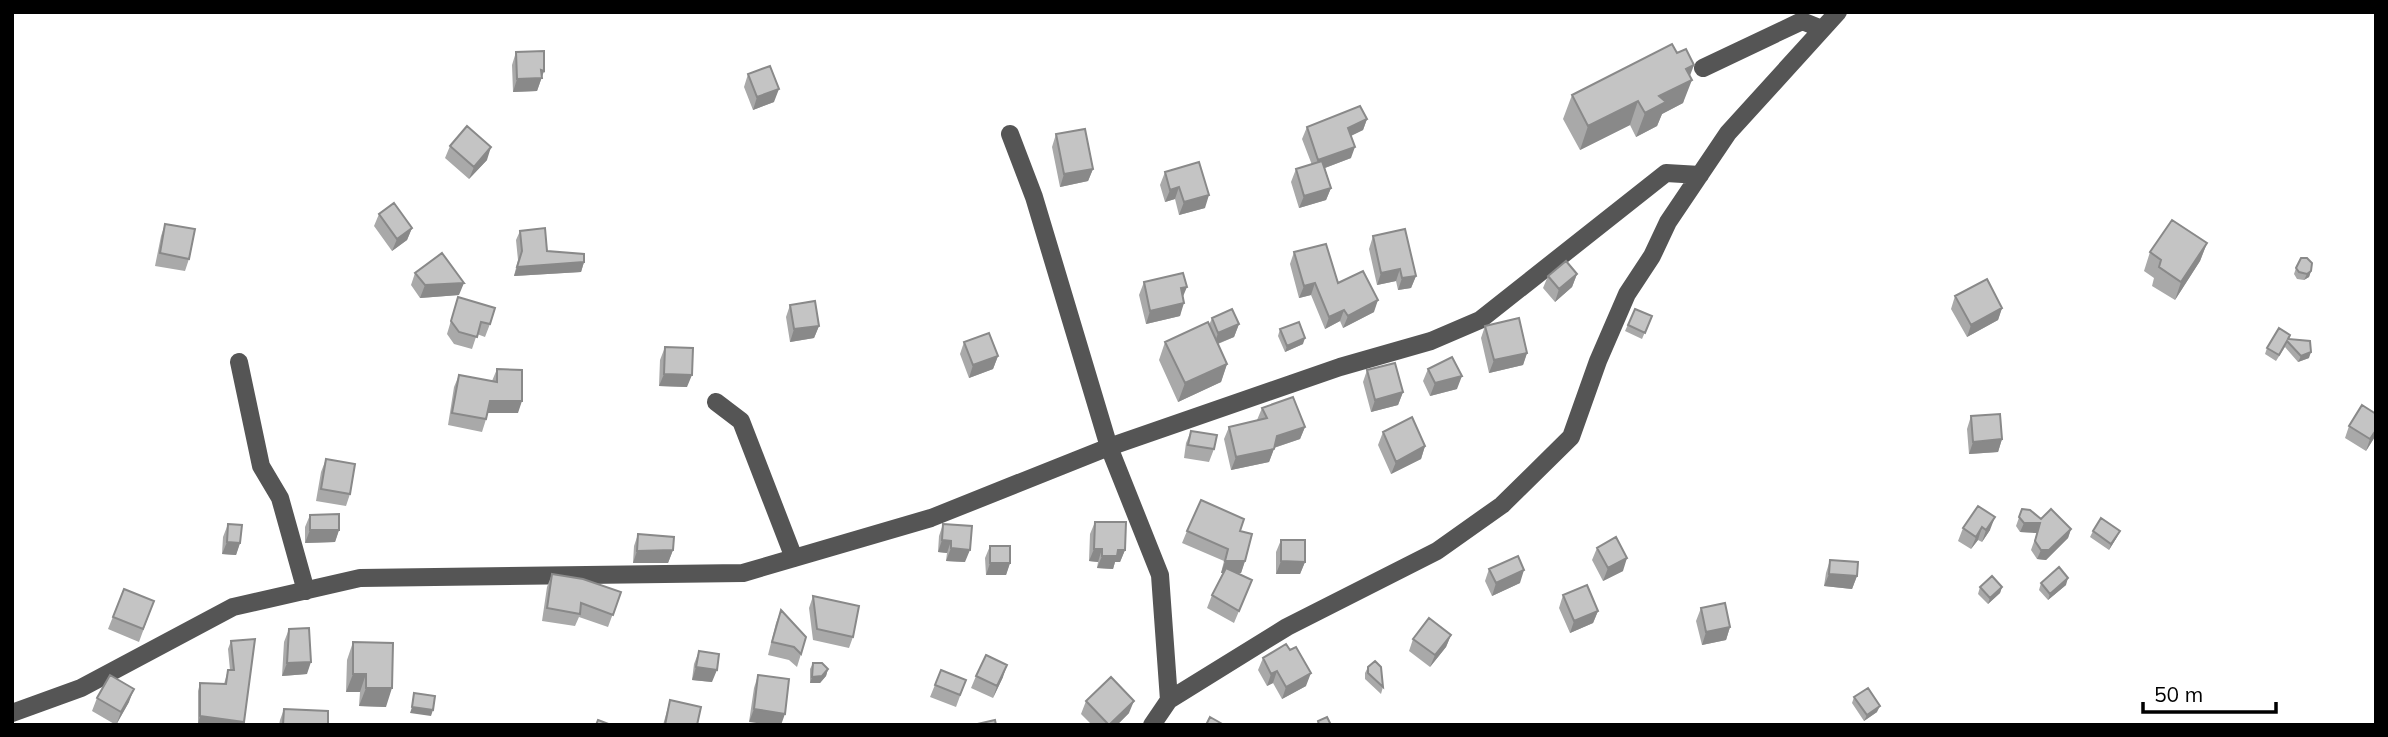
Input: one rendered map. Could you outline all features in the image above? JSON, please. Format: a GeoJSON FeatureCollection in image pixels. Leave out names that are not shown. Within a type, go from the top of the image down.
{"type":"FeatureCollection","features":[{"type":"Feature","properties":{"kind":"street"},"geometry":{"type":"LineString","coordinates":[[1152,725],[1169,699],[1287,626],[1437,551],[1502,505],[1571,437],[1598,362],[1627,294],[1652,256],[1668,222],[1728,133],[1838,12]]}},
{"type":"Feature","properties":{"kind":"street"},"geometry":{"type":"LineString","coordinates":[[1703,68],[1802,21],[1822,29]]}},
{"type":"Feature","properties":{"kind":"street"},"geometry":{"type":"LineString","coordinates":[[1010,134],[1038,208],[1109,447],[1160,575],[1169,699]]}},
{"type":"Feature","properties":{"kind":"street"},"geometry":{"type":"LineString","coordinates":[[12,713],[81,688],[233,607],[360,578],[743,573],[932,518],[1109,447],[1340,367],[1431,341],[1480,320],[1666,173],[1700,175]]}},
{"type":"Feature","properties":{"kind":"street"},"geometry":{"type":"LineString","coordinates":[[239,362],[261,466],[280,498],[306,591]]}},
{"type":"Feature","properties":{"kind":"street"},"geometry":{"type":"LineString","coordinates":[[716,402],[741,421],[794,558]]}},
{"type":"Feature","properties":{"kind":"building"},"geometry":{"type":"Polygon","coordinates":[[[1672,44],[1677,53],[1686,49],[1694,65],[1686,69],[1692,80],[1659,96],[1666,102],[1645,113],[1638,101],[1588,126],[1572,95],[1672,44]]]}},
{"type":"Feature","properties":{"kind":"building"},"geometry":{"type":"Polygon","coordinates":[[[544,51],[542,78],[517,79],[516,52],[544,51]]]}},
{"type":"Feature","properties":{"kind":"building"},"geometry":{"type":"Polygon","coordinates":[[[770,66],[779,89],[757,97],[748,74],[770,66]]]}},
{"type":"Feature","properties":{"kind":"building"},"geometry":{"type":"Polygon","coordinates":[[[1360,106],[1367,119],[1348,128],[1355,147],[1318,160],[1307,127],[1360,106]]]}},
{"type":"Feature","properties":{"kind":"building"},"geometry":{"type":"Polygon","coordinates":[[[467,126],[491,147],[474,167],[450,146],[467,126]]]}},
{"type":"Feature","properties":{"kind":"building"},"geometry":{"type":"Polygon","coordinates":[[[1085,129],[1093,169],[1064,174],[1056,134],[1085,129]]]}},
{"type":"Feature","properties":{"kind":"building"},"geometry":{"type":"Polygon","coordinates":[[[1322,161],[1331,188],[1304,196],[1296,169],[1322,161]]]}},
{"type":"Feature","properties":{"kind":"building"},"geometry":{"type":"Polygon","coordinates":[[[1199,162],[1209,195],[1184,202],[1179,187],[1170,190],[1165,172],[1199,162]]]}},
{"type":"Feature","properties":{"kind":"building"},"geometry":{"type":"Polygon","coordinates":[[[394,203],[412,228],[397,239],[379,214],[394,203]]]}},
{"type":"Feature","properties":{"kind":"building"},"geometry":{"type":"Polygon","coordinates":[[[2172,220],[2207,243],[2181,282],[2159,267],[2161,260],[2150,252],[2172,220]]]}},
{"type":"Feature","properties":{"kind":"building"},"geometry":{"type":"Polygon","coordinates":[[[165,224],[195,229],[189,259],[160,253],[165,224]]]}},
{"type":"Feature","properties":{"kind":"building"},"geometry":{"type":"Polygon","coordinates":[[[545,228],[547,251],[584,254],[584,262],[517,267],[522,251],[520,231],[545,228]]]}},
{"type":"Feature","properties":{"kind":"building"},"geometry":{"type":"Polygon","coordinates":[[[1405,229],[1416,276],[1402,278],[1400,269],[1381,273],[1373,236],[1405,229]]]}},
{"type":"Feature","properties":{"kind":"building"},"geometry":{"type":"Polygon","coordinates":[[[1326,244],[1338,283],[1363,271],[1378,300],[1348,316],[1344,310],[1329,317],[1315,283],[1304,286],[1294,252],[1326,244]]]}},
{"type":"Feature","properties":{"kind":"building"},"geometry":{"type":"Polygon","coordinates":[[[442,253],[464,283],[425,285],[415,273],[442,253]]]}},
{"type":"Feature","properties":{"kind":"building"},"geometry":{"type":"Polygon","coordinates":[[[2301,258],[2307,258],[2312,263],[2311,271],[2307,274],[2296,268],[2301,258]]]}},
{"type":"Feature","properties":{"kind":"building"},"geometry":{"type":"Polygon","coordinates":[[[1566,261],[1577,274],[1559,289],[1548,276],[1566,261]]]}},
{"type":"Feature","properties":{"kind":"building"},"geometry":{"type":"Polygon","coordinates":[[[1183,273],[1187,287],[1181,288],[1184,303],[1150,311],[1144,282],[1183,273]]]}},
{"type":"Feature","properties":{"kind":"building"},"geometry":{"type":"Polygon","coordinates":[[[1987,279],[2002,308],[1971,325],[1955,296],[1987,279]]]}},
{"type":"Feature","properties":{"kind":"building"},"geometry":{"type":"Polygon","coordinates":[[[458,297],[495,308],[490,324],[481,322],[477,337],[459,332],[451,321],[458,297]]]}},
{"type":"Feature","properties":{"kind":"building"},"geometry":{"type":"Polygon","coordinates":[[[815,301],[819,326],[794,329],[790,305],[815,301]]]}},
{"type":"Feature","properties":{"kind":"building"},"geometry":{"type":"Polygon","coordinates":[[[1232,309],[1239,324],[1218,333],[1212,318],[1232,309]]]}},
{"type":"Feature","properties":{"kind":"building"},"geometry":{"type":"Polygon","coordinates":[[[1635,309],[1652,316],[1645,333],[1628,325],[1635,309]]]}},
{"type":"Feature","properties":{"kind":"building"},"geometry":{"type":"Polygon","coordinates":[[[1519,318],[1527,353],[1494,360],[1485,326],[1519,318]]]}},
{"type":"Feature","properties":{"kind":"building"},"geometry":{"type":"Polygon","coordinates":[[[1208,322],[1227,364],[1185,383],[1165,342],[1208,322]]]}},
{"type":"Feature","properties":{"kind":"building"},"geometry":{"type":"Polygon","coordinates":[[[1299,322],[1305,338],[1287,346],[1280,329],[1299,322]]]}},
{"type":"Feature","properties":{"kind":"building"},"geometry":{"type":"Polygon","coordinates":[[[2279,328],[2290,335],[2288,339],[2310,341],[2311,352],[2301,356],[2287,341],[2279,355],[2267,348],[2279,328]]]}},
{"type":"Feature","properties":{"kind":"building"},"geometry":{"type":"Polygon","coordinates":[[[989,333],[998,356],[973,365],[964,342],[989,333]]]}},
{"type":"Feature","properties":{"kind":"building"},"geometry":{"type":"Polygon","coordinates":[[[665,347],[693,348],[692,375],[664,374],[665,347]]]}},
{"type":"Feature","properties":{"kind":"building"},"geometry":{"type":"Polygon","coordinates":[[[1452,357],[1462,376],[1435,383],[1428,369],[1452,357]]]}},
{"type":"Feature","properties":{"kind":"building"},"geometry":{"type":"Polygon","coordinates":[[[1395,363],[1403,392],[1375,400],[1367,370],[1395,363]]]}},
{"type":"Feature","properties":{"kind":"building"},"geometry":{"type":"Polygon","coordinates":[[[497,369],[522,370],[522,401],[490,401],[486,419],[452,413],[459,375],[497,382],[497,369]]]}},
{"type":"Feature","properties":{"kind":"building"},"geometry":{"type":"Polygon","coordinates":[[[1293,397],[1305,427],[1277,436],[1274,449],[1236,457],[1229,427],[1267,418],[1262,408],[1293,397]]]}},
{"type":"Feature","properties":{"kind":"building"},"geometry":{"type":"Polygon","coordinates":[[[2362,405],[2376,414],[2376,430],[2370,439],[2349,426],[2362,405]]]}},
{"type":"Feature","properties":{"kind":"building"},"geometry":{"type":"Polygon","coordinates":[[[2000,414],[2002,439],[1973,442],[1971,416],[2000,414]]]}},
{"type":"Feature","properties":{"kind":"building"},"geometry":{"type":"Polygon","coordinates":[[[1412,417],[1425,446],[1396,462],[1383,432],[1412,417]]]}},
{"type":"Feature","properties":{"kind":"building"},"geometry":{"type":"Polygon","coordinates":[[[1191,431],[1217,435],[1214,449],[1188,445],[1191,431]]]}},
{"type":"Feature","properties":{"kind":"building"},"geometry":{"type":"Polygon","coordinates":[[[326,459],[355,464],[350,494],[321,489],[326,459]]]}},
{"type":"Feature","properties":{"kind":"building"},"geometry":{"type":"Polygon","coordinates":[[[1201,500],[1244,519],[1240,531],[1252,534],[1245,561],[1225,561],[1228,549],[1187,531],[1201,500]]]}},
{"type":"Feature","properties":{"kind":"building"},"geometry":{"type":"Polygon","coordinates":[[[1978,506],[1995,517],[1986,530],[1982,527],[1976,537],[1963,528],[1978,506]]]}},
{"type":"Feature","properties":{"kind":"building"},"geometry":{"type":"Polygon","coordinates":[[[2022,509],[2030,510],[2041,519],[2051,509],[2071,529],[2049,550],[2041,550],[2035,541],[2040,523],[2024,523],[2019,517],[2022,509]]]}},
{"type":"Feature","properties":{"kind":"building"},"geometry":{"type":"Polygon","coordinates":[[[339,514],[339,530],[310,530],[310,515],[339,514]]]}},
{"type":"Feature","properties":{"kind":"building"},"geometry":{"type":"Polygon","coordinates":[[[2101,518],[2120,531],[2111,544],[2093,531],[2101,518]]]}},
{"type":"Feature","properties":{"kind":"building"},"geometry":{"type":"Polygon","coordinates":[[[1095,522],[1126,522],[1125,550],[1118,550],[1117,556],[1102,556],[1102,549],[1094,549],[1095,522]]]}},
{"type":"Feature","properties":{"kind":"building"},"geometry":{"type":"Polygon","coordinates":[[[228,524],[242,525],[240,543],[227,542],[228,524]]]}},
{"type":"Feature","properties":{"kind":"building"},"geometry":{"type":"Polygon","coordinates":[[[943,524],[972,526],[970,550],[951,548],[951,541],[942,540],[943,524]]]}},
{"type":"Feature","properties":{"kind":"building"},"geometry":{"type":"Polygon","coordinates":[[[638,534],[674,537],[673,550],[637,551],[638,534]]]}},
{"type":"Feature","properties":{"kind":"building"},"geometry":{"type":"Polygon","coordinates":[[[1616,537],[1627,558],[1608,568],[1597,548],[1616,537]]]}},
{"type":"Feature","properties":{"kind":"building"},"geometry":{"type":"Polygon","coordinates":[[[1281,540],[1305,540],[1305,562],[1281,561],[1281,540]]]}},
{"type":"Feature","properties":{"kind":"building"},"geometry":{"type":"Polygon","coordinates":[[[990,546],[1010,546],[1010,563],[990,563],[990,546]]]}},
{"type":"Feature","properties":{"kind":"building"},"geometry":{"type":"Polygon","coordinates":[[[1518,556],[1524,570],[1496,583],[1489,569],[1518,556]]]}},
{"type":"Feature","properties":{"kind":"building"},"geometry":{"type":"Polygon","coordinates":[[[1830,560],[1858,562],[1857,576],[1829,574],[1830,560]]]}},
{"type":"Feature","properties":{"kind":"building"},"geometry":{"type":"Polygon","coordinates":[[[2059,567],[2068,578],[2050,594],[2041,583],[2059,567]]]}},
{"type":"Feature","properties":{"kind":"building"},"geometry":{"type":"Polygon","coordinates":[[[1226,568],[1252,580],[1239,611],[1212,595],[1226,568]]]}},
{"type":"Feature","properties":{"kind":"building"},"geometry":{"type":"Polygon","coordinates":[[[552,574],[583,579],[621,592],[613,615],[581,603],[580,614],[547,608],[552,574]]]}},
{"type":"Feature","properties":{"kind":"building"},"geometry":{"type":"Polygon","coordinates":[[[1992,576],[2002,587],[1990,598],[1980,587],[1992,576]]]}},
{"type":"Feature","properties":{"kind":"building"},"geometry":{"type":"Polygon","coordinates":[[[1587,585],[1598,611],[1574,621],[1563,595],[1587,585]]]}},
{"type":"Feature","properties":{"kind":"building"},"geometry":{"type":"Polygon","coordinates":[[[124,589],[154,601],[143,629],[113,617],[124,589]]]}},
{"type":"Feature","properties":{"kind":"building"},"geometry":{"type":"Polygon","coordinates":[[[813,596],[859,606],[853,637],[817,629],[813,596]]]}},
{"type":"Feature","properties":{"kind":"building"},"geometry":{"type":"Polygon","coordinates":[[[1725,603],[1730,627],[1706,632],[1701,608],[1725,603]]]}},
{"type":"Feature","properties":{"kind":"building"},"geometry":{"type":"Polygon","coordinates":[[[781,610],[806,637],[801,654],[794,647],[772,642],[781,610]]]}},
{"type":"Feature","properties":{"kind":"building"},"geometry":{"type":"Polygon","coordinates":[[[1429,618],[1451,635],[1435,655],[1413,639],[1429,618]]]}},
{"type":"Feature","properties":{"kind":"building"},"geometry":{"type":"Polygon","coordinates":[[[309,628],[311,662],[287,663],[289,629],[309,628]]]}},
{"type":"Feature","properties":{"kind":"building"},"geometry":{"type":"Polygon","coordinates":[[[255,639],[244,722],[200,716],[200,683],[226,684],[228,670],[234,670],[231,641],[255,639]]]}},
{"type":"Feature","properties":{"kind":"building"},"geometry":{"type":"Polygon","coordinates":[[[353,642],[393,643],[392,688],[366,688],[366,674],[353,674],[353,642]]]}},
{"type":"Feature","properties":{"kind":"building"},"geometry":{"type":"Polygon","coordinates":[[[1286,644],[1290,650],[1296,647],[1311,673],[1286,687],[1277,671],[1271,674],[1263,658],[1286,644]]]}},
{"type":"Feature","properties":{"kind":"building"},"geometry":{"type":"Polygon","coordinates":[[[699,651],[719,654],[717,670],[696,667],[699,651]]]}},
{"type":"Feature","properties":{"kind":"building"},"geometry":{"type":"Polygon","coordinates":[[[986,655],[1007,665],[997,686],[976,676],[986,655]]]}},
{"type":"Feature","properties":{"kind":"building"},"geometry":{"type":"Polygon","coordinates":[[[1375,661],[1381,667],[1383,687],[1368,673],[1368,667],[1375,661]]]}},
{"type":"Feature","properties":{"kind":"building"},"geometry":{"type":"Polygon","coordinates":[[[813,663],[822,663],[828,669],[822,676],[812,677],[813,663]]]}},
{"type":"Feature","properties":{"kind":"building"},"geometry":{"type":"Polygon","coordinates":[[[941,670],[966,680],[960,695],[935,685],[941,670]]]}},
{"type":"Feature","properties":{"kind":"building"},"geometry":{"type":"Polygon","coordinates":[[[110,675],[134,689],[121,712],[97,698],[110,675]]]}},
{"type":"Feature","properties":{"kind":"building"},"geometry":{"type":"Polygon","coordinates":[[[758,675],[789,679],[785,714],[754,709],[758,675]]]}},
{"type":"Feature","properties":{"kind":"building"},"geometry":{"type":"Polygon","coordinates":[[[1111,677],[1134,701],[1109,725],[1086,701],[1111,677]]]}},
{"type":"Feature","properties":{"kind":"building"},"geometry":{"type":"Polygon","coordinates":[[[1868,688],[1880,706],[1867,715],[1854,697],[1868,688]]]}},
{"type":"Feature","properties":{"kind":"building"},"geometry":{"type":"Polygon","coordinates":[[[414,693],[435,696],[433,710],[412,707],[414,693]]]}},
{"type":"Feature","properties":{"kind":"building"},"geometry":{"type":"Polygon","coordinates":[[[670,700],[701,707],[697,725],[665,725],[670,700]]]}},
{"type":"Feature","properties":{"kind":"building"},"geometry":{"type":"Polygon","coordinates":[[[284,709],[328,711],[328,725],[283,725],[284,709]]]}},
{"type":"Feature","properties":{"kind":"building"},"geometry":{"type":"Polygon","coordinates":[[[1210,717],[1224,725],[1206,725],[1210,717]]]}},
{"type":"Feature","properties":{"kind":"building"},"geometry":{"type":"Polygon","coordinates":[[[1327,717],[1331,725],[1319,725],[1318,721],[1327,717]]]}},
{"type":"Feature","properties":{"kind":"building"},"geometry":{"type":"Polygon","coordinates":[[[598,720],[611,725],[596,725],[598,720]]]}},
{"type":"Feature","properties":{"kind":"building"},"geometry":{"type":"Polygon","coordinates":[[[995,720],[996,725],[973,725],[995,720]]]}}]}
